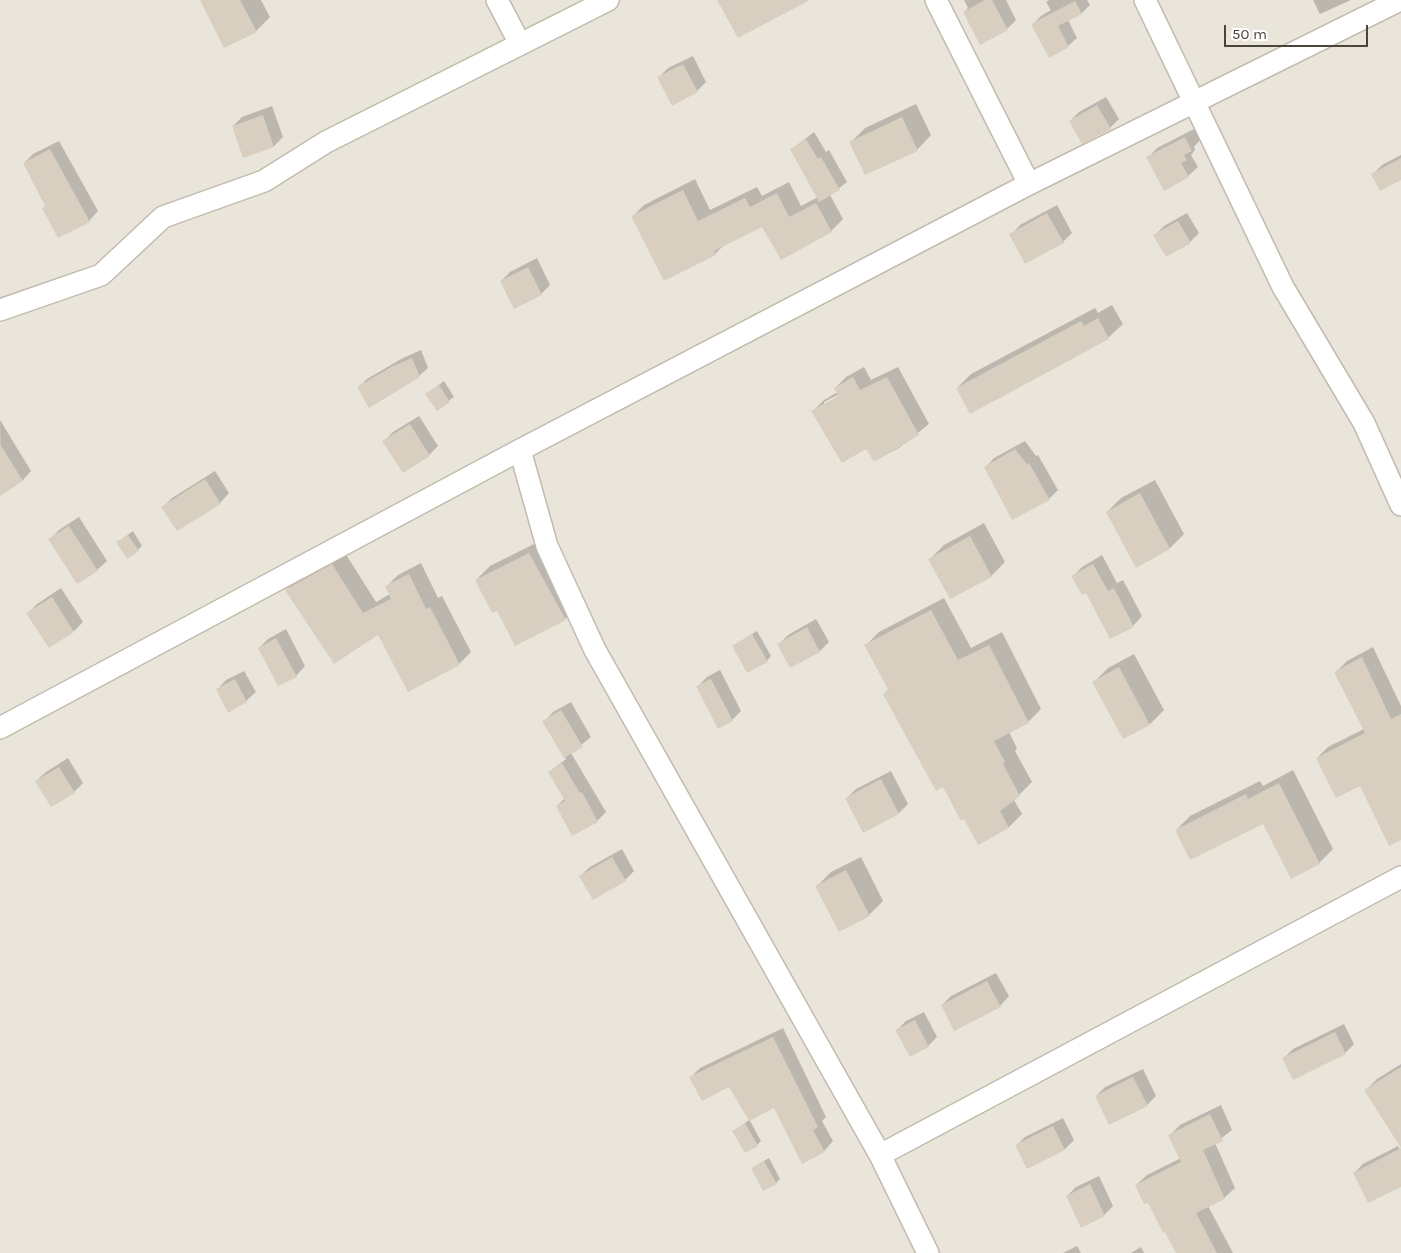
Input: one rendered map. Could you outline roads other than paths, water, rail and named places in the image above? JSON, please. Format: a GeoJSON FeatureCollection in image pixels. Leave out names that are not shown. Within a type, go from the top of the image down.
{"type":"FeatureCollection","features":[{"type":"Feature","properties":{"kind":"street"},"geometry":{"type":"LineString","coordinates":[[497,0],[520,44]]}},
{"type":"Feature","properties":{"kind":"street"},"geometry":{"type":"LineString","coordinates":[[0,310],[101,275],[164,216],[264,181],[326,142],[608,0]]}},
{"type":"Feature","properties":{"kind":"street"},"geometry":{"type":"LineString","coordinates":[[936,0],[1029,184]]}},
{"type":"Feature","properties":{"kind":"street"},"geometry":{"type":"LineString","coordinates":[[1145,0],[1193,104],[1283,287],[1364,423],[1401,505]]}},
{"type":"Feature","properties":{"kind":"street"},"geometry":{"type":"LineString","coordinates":[[0,728],[520,450],[1029,184],[1400,0]]}},
{"type":"Feature","properties":{"kind":"street"},"geometry":{"type":"LineString","coordinates":[[520,450],[547,546],[595,650],[880,1155],[928,1253]]}},
{"type":"Feature","properties":{"kind":"street"},"geometry":{"type":"LineString","coordinates":[[880,1155],[1401,877]]}}]}
